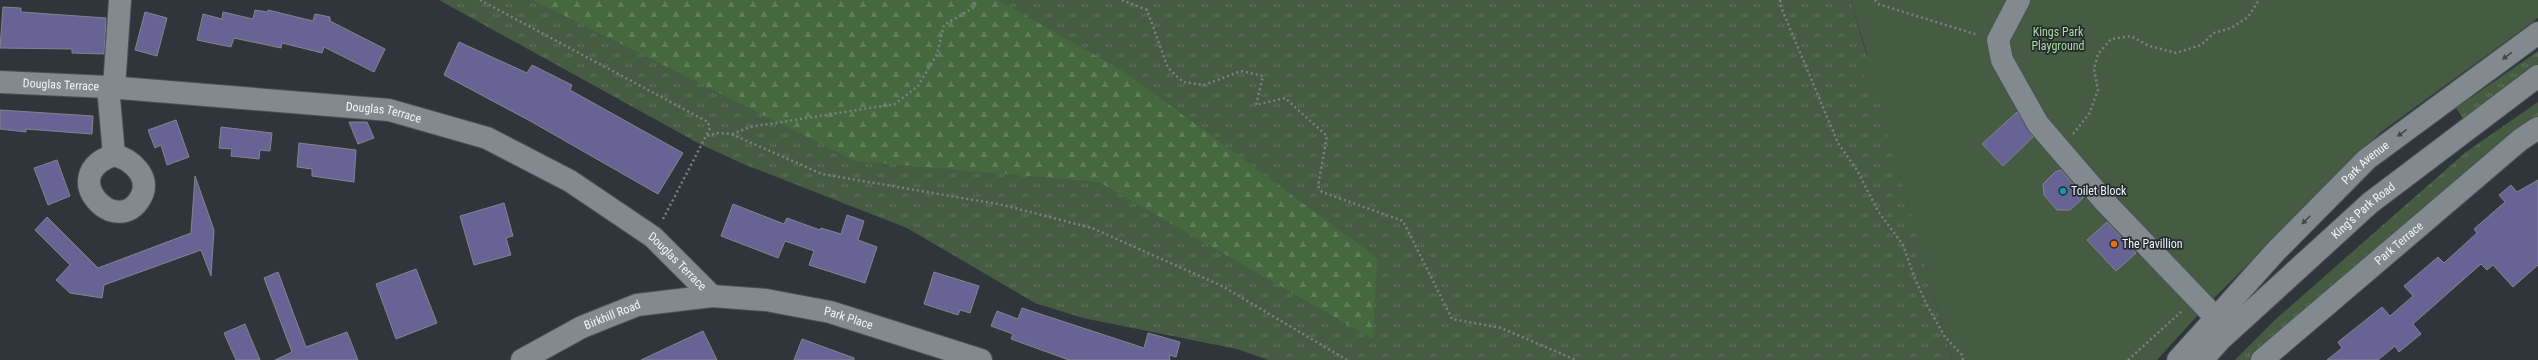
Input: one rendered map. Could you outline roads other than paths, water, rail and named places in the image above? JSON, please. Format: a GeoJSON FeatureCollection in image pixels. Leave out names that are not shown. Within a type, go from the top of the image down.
{"type":"FeatureCollection","features":[{"type":"Feature","properties":{"kind":"street"},"geometry":{"type":"LineString","coordinates":[[114,155],[111,87],[120,0]]}},
{"type":"Feature","properties":{"kind":"street"},"geometry":{"type":"LineString","coordinates":[[2019,0],[1998,40],[2002,60],[2038,124],[2106,203],[2222,325]]}},
{"type":"Feature","properties":{"kind":"street","name":"Park Avenue"},"geometry":{"type":"LineString","coordinates":[[2178,360],[2222,325],[2276,251],[2368,159],[2538,33]]}},
{"type":"Feature","properties":{"kind":"street","name":"King's Park Road"},"geometry":{"type":"LineString","coordinates":[[2202,360],[2222,325],[2370,203],[2538,76]]}},
{"type":"Feature","properties":{"kind":"street","name":"Douglas Terrace"},"geometry":{"type":"LineString","coordinates":[[0,82],[111,87],[389,110],[487,138],[570,181],[653,237],[712,296]]}},
{"type":"Feature","properties":{"kind":"street","name":"Park Terrace"},"geometry":{"type":"LineString","coordinates":[[2262,360],[2520,140],[2538,128]]}},
{"type":"Feature","properties":{"kind":"street","name":"Birkhill Road"},"geometry":{"type":"LineString","coordinates":[[522,360],[582,327],[637,305],[712,296]]}},
{"type":"Feature","properties":{"kind":"street","name":"Park Place"},"geometry":{"type":"LineString","coordinates":[[712,296],[766,300],[830,312],[981,360]]}},
{"type":"Feature","properties":{"kind":"place","name":"Toilet Block"},"geometry":{"type":"Point","coordinates":[2063,191]}},
{"type":"Feature","properties":{"kind":"place","name":"The Pavillion"},"geometry":{"type":"Point","coordinates":[2114,244]}},
{"type":"Feature","properties":{"kind":"park label","name":"Kings Park Playground"},"geometry":{"type":"Point","coordinates":[2058,39]}}]}
